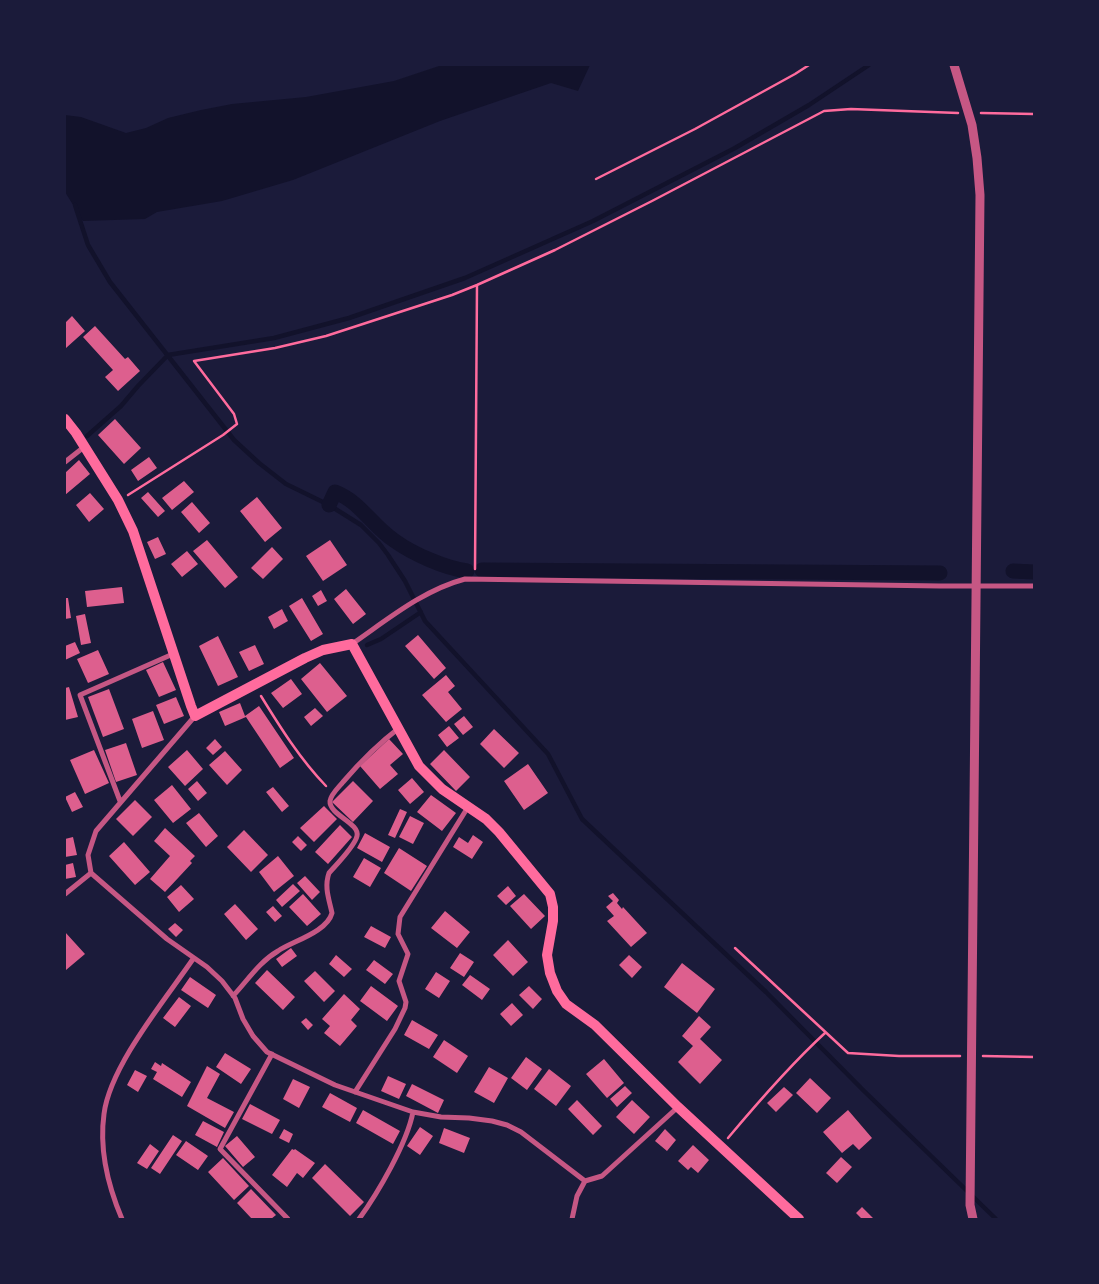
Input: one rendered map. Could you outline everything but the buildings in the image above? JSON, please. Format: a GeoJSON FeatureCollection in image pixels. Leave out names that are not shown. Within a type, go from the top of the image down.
{"type":"FeatureCollection","features":[{"type":"Feature","properties":{"kind":"main road"},"geometry":{"type":"LineString","coordinates":[[65,419],[118,500],[134,530],[195,716],[305,658],[323,650],[352,644],[419,766],[442,789],[486,819],[550,894],[553,907],[553,921],[547,955],[550,973],[557,991],[566,1004],[595,1025],[678,1107],[800,1219]]}},
{"type":"Feature","properties":{"kind":"street"},"geometry":{"type":"LineString","coordinates":[[954,65],[969,113],[977,158],[980,195],[970,1117],[970,1205],[973,1219]]}},
{"type":"Feature","properties":{"kind":"street"},"geometry":{"type":"LineString","coordinates":[[65,462],[85,447]]}},
{"type":"Feature","properties":{"kind":"street"},"geometry":{"type":"LineString","coordinates":[[352,644],[407,606],[451,582],[464,579],[1034,586]]}},
{"type":"Feature","properties":{"kind":"street"},"geometry":{"type":"LineString","coordinates":[[120,802],[80,695],[174,654]]}},
{"type":"Feature","properties":{"kind":"street"},"geometry":{"type":"LineString","coordinates":[[195,716],[96,831],[88,855],[91,873],[128,907],[193,959],[207,967],[222,981],[233,996],[253,1036],[267,1052],[335,1085],[413,1112],[441,1117],[492,1121],[507,1126],[521,1132],[585,1181]]}},
{"type":"Feature","properties":{"kind":"street"},"geometry":{"type":"LineString","coordinates":[[233,996],[265,960],[278,950],[314,933],[330,917],[332,913],[327,888],[329,873],[355,842],[358,834],[357,830],[336,813],[330,800],[366,756],[379,743],[399,728]]}},
{"type":"Feature","properties":{"kind":"street"},"geometry":{"type":"LineString","coordinates":[[355,1092],[395,1029],[405,1008],[406,1002],[399,981],[408,954],[398,934],[400,917],[468,806]]}},
{"type":"Feature","properties":{"kind":"street"},"geometry":{"type":"LineString","coordinates":[[65,894],[91,873]]}},
{"type":"Feature","properties":{"kind":"street"},"geometry":{"type":"LineString","coordinates":[[122,1219],[106,1171],[102,1142],[104,1113],[113,1084],[126,1057],[193,959]]}},
{"type":"Feature","properties":{"kind":"street"},"geometry":{"type":"LineString","coordinates":[[272,1054],[220,1149],[288,1219]]}},
{"type":"Feature","properties":{"kind":"street"},"geometry":{"type":"LineString","coordinates":[[572,1219],[577,1196],[585,1181],[602,1176],[678,1107]]}},
{"type":"Feature","properties":{"kind":"street"},"geometry":{"type":"LineString","coordinates":[[359,1219],[369,1206],[400,1147],[413,1112]]}},
{"type":"Feature","properties":{"kind":"path"},"geometry":{"type":"LineString","coordinates":[[596,179],[696,128],[809,65]]}},
{"type":"Feature","properties":{"kind":"path"},"geometry":{"type":"LineString","coordinates":[[118,500],[223,435],[237,424],[234,414],[194,361],[275,348],[326,336],[452,295],[555,250],[824,111],[851,109],[1034,114]]}},
{"type":"Feature","properties":{"kind":"path"},"geometry":{"type":"LineString","coordinates":[[476,578],[477,285]]}},
{"type":"Feature","properties":{"kind":"path"},"geometry":{"type":"LineString","coordinates":[[255,686],[284,734],[317,776],[334,794]]}},
{"type":"Feature","properties":{"kind":"path"},"geometry":{"type":"LineString","coordinates":[[735,948],[848,1054],[1034,1057]]}},
{"type":"Feature","properties":{"kind":"path"},"geometry":{"type":"LineString","coordinates":[[722,1146],[802,1054],[825,1033]]}},
{"type":"Feature","properties":{"kind":"shaded area"},"geometry":{"type":"Polygon","coordinates":[[[442,65],[590,65],[578,91],[551,83],[440,121],[293,180],[222,201],[157,212],[145,219],[83,221],[65,192],[65,115],[81,117],[126,133],[146,128],[168,118],[201,110],[232,104],[306,97],[394,81],[442,65]]]}},
{"type":"Feature","properties":{"kind":"waterway"},"geometry":{"type":"LineString","coordinates":[[87,436],[121,406],[168,355],[274,338],[349,318],[465,278],[593,221],[735,148],[809,105],[869,65]]}},
{"type":"Feature","properties":{"kind":"waterway"},"geometry":{"type":"LineString","coordinates":[[75,205],[88,245],[110,282],[234,440],[286,484],[329,505],[361,525],[379,543],[405,581],[425,621],[548,754],[582,819],[766,992],[863,1090],[996,1219]]}},
{"type":"Feature","properties":{"kind":"waterway"},"geometry":{"type":"LineString","coordinates":[[329,505],[335,492],[344,496],[402,546],[439,564],[467,571]]}},
{"type":"Feature","properties":{"kind":"waterway"},"geometry":{"type":"LineString","coordinates":[[482,570],[940,573]]}},
{"type":"Feature","properties":{"kind":"waterway"},"geometry":{"type":"LineString","coordinates":[[1013,571],[1034,572]]}},
{"type":"Feature","properties":{"kind":"waterway"},"geometry":{"type":"LineString","coordinates":[[367,645],[381,639],[421,612]]}}]}
